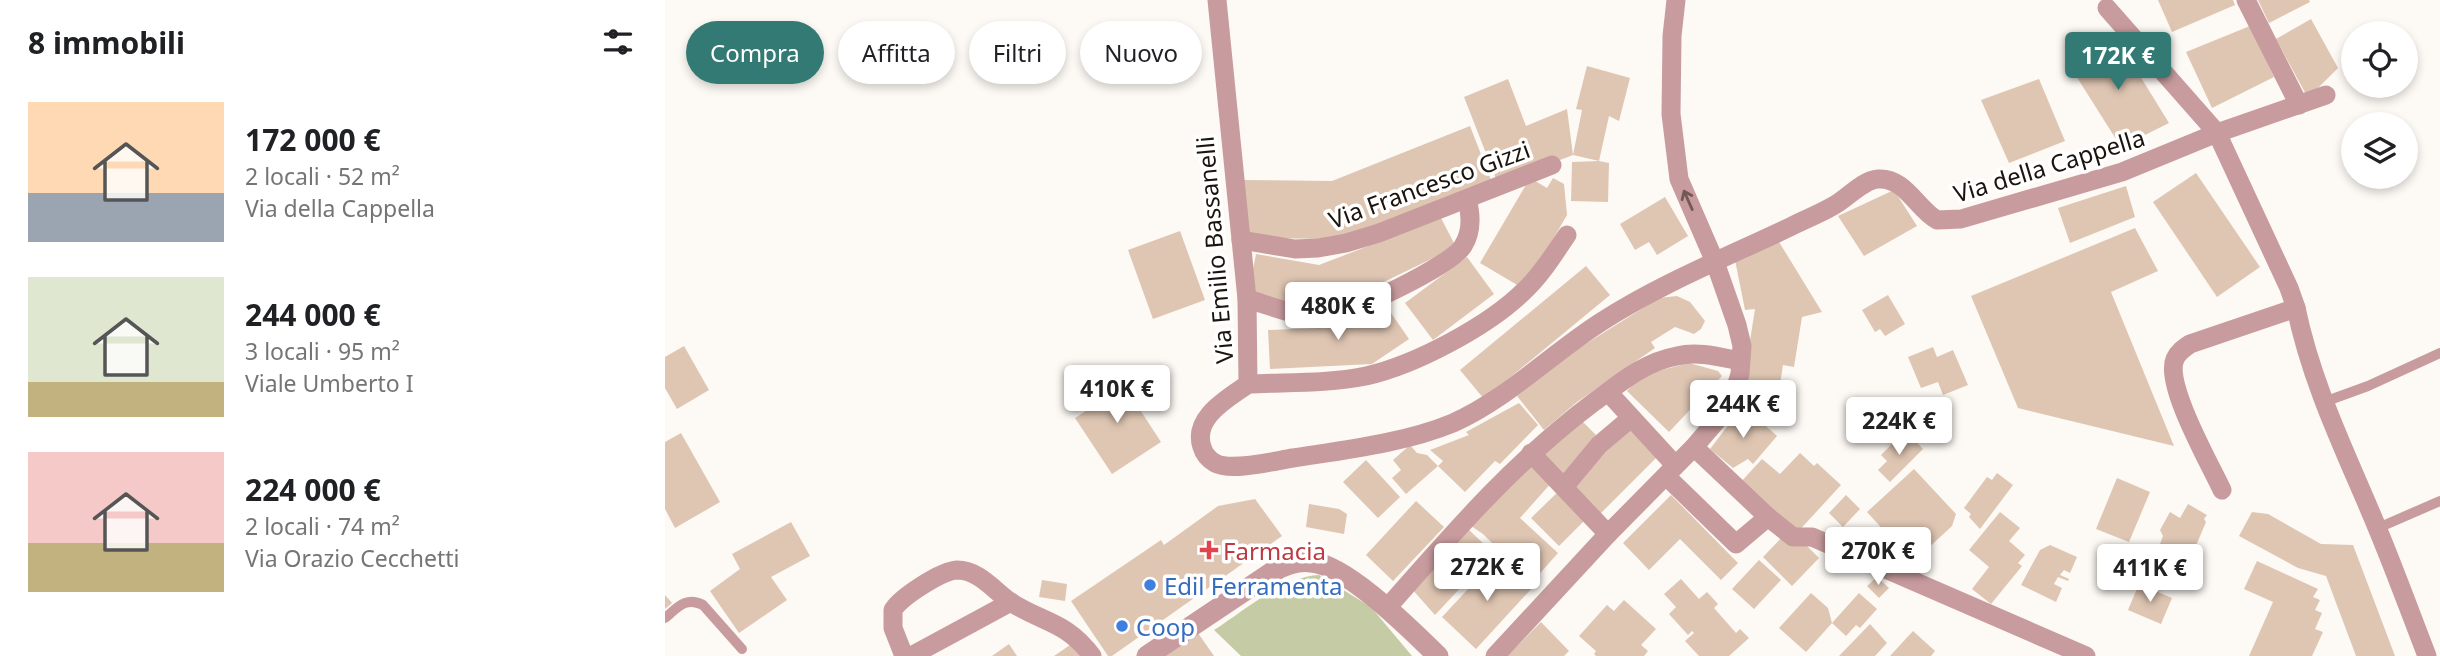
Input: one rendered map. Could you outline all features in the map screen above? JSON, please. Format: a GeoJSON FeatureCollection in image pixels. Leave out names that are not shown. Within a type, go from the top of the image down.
{"type":"FeatureCollection","features":[{"type":"Feature","properties":{"kind":"street","name":"Via Emilio Bassanelli"},"geometry":{"type":"LineString","coordinates":[[1217,0],[1247,299],[1248,384],[1216,407],[1204,422],[1200,436],[1203,450],[1218,464],[1233,466],[1296,457],[1425,432],[1473,413],[1602,321],[1645,296],[1715,262]]}},
{"type":"Feature","properties":{"kind":"street"},"geometry":{"type":"LineString","coordinates":[[1495,656],[1729,407],[1739,374],[1742,346],[1737,325],[1715,262],[1679,179],[1671,114],[1672,36],[1676,0]]}},
{"type":"Feature","properties":{"kind":"street"},"geometry":{"type":"LineString","coordinates":[[2246,0],[2298,105]]}},
{"type":"Feature","properties":{"kind":"street"},"geometry":{"type":"LineString","coordinates":[[2107,8],[2217,133],[2290,288],[2306,351],[2324,402],[2378,528],[2427,656]]}},
{"type":"Feature","properties":{"kind":"street","name":"Via della Cappella"},"geometry":{"type":"LineString","coordinates":[[1715,262],[1831,207],[1868,182],[1877,179],[1902,188],[1937,220],[1954,220],[2122,172],[2217,133],[2326,95]]}},
{"type":"Feature","properties":{"kind":"street","name":"Via Francesco Gizzi"},"geometry":{"type":"LineString","coordinates":[[1241,240],[1295,249],[1332,246],[1379,233],[1552,165]]}},
{"type":"Feature","properties":{"kind":"street"},"geometry":{"type":"LineString","coordinates":[[1247,299],[1306,316],[1329,316],[1356,309],[1457,254],[1470,226],[1467,199]]}},
{"type":"Feature","properties":{"kind":"street"},"geometry":{"type":"LineString","coordinates":[[1248,384],[1339,380],[1377,373],[1414,360],[1463,334],[1515,299],[1543,271],[1567,235]]}},
{"type":"Feature","properties":{"kind":"street"},"geometry":{"type":"LineString","coordinates":[[2222,490],[2177,393],[2174,360],[2181,350],[2190,344],[2297,308]]}},
{"type":"Feature","properties":{"kind":"street"},"geometry":{"type":"LineString","coordinates":[[1387,608],[1462,523],[1531,453],[1557,430],[1640,369],[1677,356],[1697,354],[1740,361]]}},
{"type":"Feature","properties":{"kind":"street"},"geometry":{"type":"LineString","coordinates":[[1608,392],[1671,471],[1736,544],[1767,517]]}},
{"type":"Feature","properties":{"kind":"street"},"geometry":{"type":"LineString","coordinates":[[1564,486],[1599,445],[1631,418]]}},
{"type":"Feature","properties":{"kind":"street"},"geometry":{"type":"LineString","coordinates":[[1694,447],[1767,517],[1793,537],[1812,537],[2086,656]]}},
{"type":"Feature","properties":{"kind":"street"},"geometry":{"type":"LineString","coordinates":[[1531,453],[1608,534]]}},
{"type":"Feature","properties":{"kind":"street"},"geometry":{"type":"LineString","coordinates":[[1147,656],[1274,571],[1294,563],[1312,562],[1330,567],[1387,608],[1438,656]]}},
{"type":"Feature","properties":{"kind":"street"},"geometry":{"type":"LineString","coordinates":[[904,656],[893,628],[893,610],[900,601],[943,574],[956,570],[972,573],[1011,602],[1064,628],[1077,637],[1092,656]]}},
{"type":"Feature","properties":{"kind":"street"},"geometry":{"type":"LineString","coordinates":[[911,656],[1011,602]]}},
{"type":"Feature","properties":{"kind":"lane"},"geometry":{"type":"LineString","coordinates":[[2324,402],[2368,386],[2440,353]]}},
{"type":"Feature","properties":{"kind":"lane"},"geometry":{"type":"LineString","coordinates":[[2378,528],[2440,501]]}},
{"type":"Feature","properties":{"kind":"lane"},"geometry":{"type":"LineString","coordinates":[[665,618],[685,602],[698,602],[742,649]]}},
{"type":"Feature","properties":{"kind":"green space"},"geometry":{"type":"Polygon","coordinates":[[[1319,575],[1371,607],[1412,656],[1241,656],[1214,630],[1278,588],[1305,577],[1319,575]]]}},
{"type":"Feature","properties":{"kind":"building"},"geometry":{"type":"Polygon","coordinates":[[[2158,0],[2233,0],[2235,5],[2172,32],[2158,0]]]}},
{"type":"Feature","properties":{"kind":"building"},"geometry":{"type":"Polygon","coordinates":[[[2258,0],[2309,0],[2310,2],[2269,23],[2258,0]]]}},
{"type":"Feature","properties":{"kind":"building"},"geometry":{"type":"Polygon","coordinates":[[[2311,19],[2338,68],[2308,98],[2276,39],[2311,19]]]}},
{"type":"Feature","properties":{"kind":"building"},"geometry":{"type":"Polygon","coordinates":[[[2250,26],[2274,77],[2212,108],[2186,52],[2250,26]]]}},
{"type":"Feature","properties":{"kind":"building"},"geometry":{"type":"Polygon","coordinates":[[[2116,37],[2169,123],[2121,147],[2066,60],[2116,37]]]}},
{"type":"Feature","properties":{"kind":"building"},"geometry":{"type":"Polygon","coordinates":[[[1587,66],[1630,78],[1619,121],[1609,116],[1599,161],[1573,155],[1582,110],[1576,109],[1587,66]]]}},
{"type":"Feature","properties":{"kind":"building"},"geometry":{"type":"Polygon","coordinates":[[[1508,79],[1526,126],[1567,109],[1573,155],[1498,184],[1464,97],[1508,79]]]}},
{"type":"Feature","properties":{"kind":"building"},"geometry":{"type":"Polygon","coordinates":[[[2039,79],[2065,141],[2009,163],[1981,100],[2039,79]]]}},
{"type":"Feature","properties":{"kind":"building"},"geometry":{"type":"Polygon","coordinates":[[[1470,126],[1491,180],[1340,239],[1242,238],[1243,180],[1332,181],[1470,126]]]}},
{"type":"Feature","properties":{"kind":"building"},"geometry":{"type":"Polygon","coordinates":[[[1572,162],[1609,163],[1608,202],[1571,201],[1572,162]]]}},
{"type":"Feature","properties":{"kind":"building"},"geometry":{"type":"Polygon","coordinates":[[[2196,173],[2260,267],[2217,297],[2153,202],[2196,173]]]}},
{"type":"Feature","properties":{"kind":"building"},"geometry":{"type":"Polygon","coordinates":[[[1530,178],[1547,188],[1553,178],[1564,184],[1567,215],[1524,289],[1480,263],[1530,178]]]}},
{"type":"Feature","properties":{"kind":"building"},"geometry":{"type":"Polygon","coordinates":[[[2126,186],[2135,217],[2070,243],[2058,208],[2126,186]]]}},
{"type":"Feature","properties":{"kind":"building"},"geometry":{"type":"Polygon","coordinates":[[[1894,190],[1917,226],[1864,256],[1838,216],[1894,190]]]}},
{"type":"Feature","properties":{"kind":"building"},"geometry":{"type":"Polygon","coordinates":[[[1665,197],[1688,236],[1657,255],[1649,242],[1635,250],[1620,224],[1665,197]]]}},
{"type":"Feature","properties":{"kind":"building"},"geometry":{"type":"Polygon","coordinates":[[[1441,218],[1456,247],[1326,310],[1248,295],[1256,254],[1319,265],[1441,218]]]}},
{"type":"Feature","properties":{"kind":"building"},"geometry":{"type":"Polygon","coordinates":[[[2135,228],[2158,271],[2111,292],[2174,446],[2018,408],[1971,296],[2135,228]]]}},
{"type":"Feature","properties":{"kind":"building"},"geometry":{"type":"Polygon","coordinates":[[[1180,231],[1205,300],[1153,319],[1128,250],[1180,231]]]}},
{"type":"Feature","properties":{"kind":"building"},"geometry":{"type":"Polygon","coordinates":[[[1776,237],[1822,312],[1802,317],[1794,367],[1783,365],[1776,410],[1740,404],[1755,309],[1745,310],[1735,260],[1776,237]]]}},
{"type":"Feature","properties":{"kind":"building"},"geometry":{"type":"Polygon","coordinates":[[[1467,257],[1494,294],[1433,340],[1405,303],[1467,257]]]}},
{"type":"Feature","properties":{"kind":"building"},"geometry":{"type":"Polygon","coordinates":[[[1586,266],[1610,295],[1484,399],[1460,370],[1586,266]]]}},
{"type":"Feature","properties":{"kind":"building"},"geometry":{"type":"Polygon","coordinates":[[[1888,295],[1905,324],[1885,336],[1880,329],[1875,332],[1862,310],[1888,295]]]}},
{"type":"Feature","properties":{"kind":"building"},"geometry":{"type":"Polygon","coordinates":[[[1677,296],[1690,302],[1705,321],[1701,329],[1694,334],[1675,327],[1651,342],[1655,348],[1577,402],[1544,430],[1517,396],[1576,350],[1659,298],[1677,296]]]}},
{"type":"Feature","properties":{"kind":"building"},"geometry":{"type":"Polygon","coordinates":[[[1382,300],[1409,339],[1372,364],[1270,369],[1268,330],[1343,327],[1382,300]]]}},
{"type":"Feature","properties":{"kind":"building"},"geometry":{"type":"Polygon","coordinates":[[[684,346],[709,390],[677,409],[665,388],[665,357],[684,346]]]}},
{"type":"Feature","properties":{"kind":"building"},"geometry":{"type":"Polygon","coordinates":[[[1933,347],[1937,357],[1953,350],[1968,385],[1943,395],[1938,382],[1921,388],[1908,357],[1933,347]]]}},
{"type":"Feature","properties":{"kind":"building"},"geometry":{"type":"Polygon","coordinates":[[[1689,363],[1718,371],[1722,376],[1669,432],[1627,391],[1642,375],[1689,363]]]}},
{"type":"Feature","properties":{"kind":"building"},"geometry":{"type":"Polygon","coordinates":[[[1116,373],[1161,442],[1112,474],[1075,418],[1098,403],[1089,390],[1116,373]]]}},
{"type":"Feature","properties":{"kind":"building"},"geometry":{"type":"Polygon","coordinates":[[[1519,403],[1538,425],[1500,464],[1495,461],[1465,492],[1438,466],[1443,461],[1430,450],[1469,435],[1466,432],[1519,403]]]}},
{"type":"Feature","properties":{"kind":"building"},"geometry":{"type":"Polygon","coordinates":[[[1743,406],[1777,436],[1753,464],[1748,459],[1733,468],[1710,449],[1743,406]]]}},
{"type":"Feature","properties":{"kind":"building"},"geometry":{"type":"Polygon","coordinates":[[[1577,416],[1596,435],[1562,475],[1540,451],[1577,416]]]}},
{"type":"Feature","properties":{"kind":"building"},"geometry":{"type":"Polygon","coordinates":[[[1630,424],[1660,454],[1597,517],[1567,487],[1630,424]]]}},
{"type":"Feature","properties":{"kind":"building"},"geometry":{"type":"Polygon","coordinates":[[[681,433],[720,502],[675,528],[665,509],[665,442],[681,433]]]}},
{"type":"Feature","properties":{"kind":"building"},"geometry":{"type":"Polygon","coordinates":[[[1901,435],[1906,440],[1912,437],[1923,449],[1890,482],[1878,470],[1887,461],[1881,455],[1901,435]]]}},
{"type":"Feature","properties":{"kind":"building"},"geometry":{"type":"Polygon","coordinates":[[[1410,445],[1417,453],[1427,455],[1438,466],[1406,494],[1392,478],[1401,470],[1393,460],[1410,445]]]}},
{"type":"Feature","properties":{"kind":"building"},"geometry":{"type":"Polygon","coordinates":[[[1800,453],[1814,466],[1817,463],[1841,485],[1795,535],[1739,484],[1762,459],[1780,474],[1800,453]]]}},
{"type":"Feature","properties":{"kind":"building"},"geometry":{"type":"Polygon","coordinates":[[[1529,457],[1553,481],[1520,518],[1558,553],[1534,580],[1468,524],[1529,457]]]}},
{"type":"Feature","properties":{"kind":"building"},"geometry":{"type":"Polygon","coordinates":[[[1366,460],[1400,497],[1378,518],[1343,482],[1366,460]]]}},
{"type":"Feature","properties":{"kind":"building"},"geometry":{"type":"Polygon","coordinates":[[[1914,469],[1956,514],[1952,526],[1924,552],[1910,537],[1899,547],[1867,512],[1914,469]]]}},
{"type":"Feature","properties":{"kind":"building"},"geometry":{"type":"Polygon","coordinates":[[[1997,473],[2013,485],[1980,529],[1964,508],[1987,477],[1992,480],[1997,473]]]}},
{"type":"Feature","properties":{"kind":"building"},"geometry":{"type":"Polygon","coordinates":[[[2117,478],[2150,492],[2129,542],[2096,529],[2117,478]]]}},
{"type":"Feature","properties":{"kind":"building"},"geometry":{"type":"Polygon","coordinates":[[[1561,489],[1588,517],[1559,546],[1531,518],[1561,489]]]}},
{"type":"Feature","properties":{"kind":"building"},"geometry":{"type":"Polygon","coordinates":[[[1671,495],[1738,563],[1721,580],[1680,539],[1649,570],[1623,543],[1671,495]]]}},
{"type":"Feature","properties":{"kind":"building"},"geometry":{"type":"Polygon","coordinates":[[[1846,495],[1860,509],[1843,527],[1829,513],[1846,495]]]}},
{"type":"Feature","properties":{"kind":"building"},"geometry":{"type":"Polygon","coordinates":[[[1255,499],[1282,536],[1112,656],[1108,656],[1071,601],[1161,540],[1164,545],[1218,506],[1255,499]]]}},
{"type":"Feature","properties":{"kind":"building"},"geometry":{"type":"Polygon","coordinates":[[[1416,501],[1444,527],[1393,581],[1366,555],[1416,501]]]}},
{"type":"Feature","properties":{"kind":"building"},"geometry":{"type":"Polygon","coordinates":[[[1309,504],[1339,509],[1347,514],[1344,534],[1306,527],[1309,504]]]}},
{"type":"Feature","properties":{"kind":"building"},"geometry":{"type":"Polygon","coordinates":[[[2188,504],[2207,515],[2192,555],[2160,544],[2163,536],[2160,530],[2170,512],[2180,518],[2188,504]]]}},
{"type":"Feature","properties":{"kind":"building"},"geometry":{"type":"Polygon","coordinates":[[[2000,512],[2020,528],[2009,541],[2025,555],[2018,563],[2022,566],[1991,604],[1972,589],[1989,567],[1969,550],[2000,512]]]}},
{"type":"Feature","properties":{"kind":"building"},"geometry":{"type":"Polygon","coordinates":[[[2252,512],[2268,514],[2321,544],[2353,545],[2395,656],[2356,656],[2326,576],[2298,568],[2239,536],[2252,512]]]}},
{"type":"Feature","properties":{"kind":"building"},"geometry":{"type":"Polygon","coordinates":[[[791,522],[810,556],[771,577],[787,600],[739,633],[710,591],[740,569],[732,554],[791,522]]]}},
{"type":"Feature","properties":{"kind":"building"},"geometry":{"type":"Polygon","coordinates":[[[1466,527],[1493,553],[1435,615],[1411,588],[1466,527]]]}},
{"type":"Feature","properties":{"kind":"building"},"geometry":{"type":"Polygon","coordinates":[[[1783,536],[1807,546],[1819,558],[1792,586],[1763,557],[1783,536]]]}},
{"type":"Feature","properties":{"kind":"building"},"geometry":{"type":"Polygon","coordinates":[[[2050,545],[2077,557],[2070,573],[2064,570],[2060,575],[2069,579],[2068,581],[2058,577],[2054,584],[2062,588],[2056,602],[2021,585],[2040,550],[2050,545]]]}},
{"type":"Feature","properties":{"kind":"building"},"geometry":{"type":"Polygon","coordinates":[[[1498,557],[1532,588],[1476,649],[1442,617],[1498,557]]]}},
{"type":"Feature","properties":{"kind":"building"},"geometry":{"type":"Polygon","coordinates":[[[1759,560],[1781,580],[1754,609],[1732,589],[1759,560]]]}},
{"type":"Feature","properties":{"kind":"building"},"geometry":{"type":"Polygon","coordinates":[[[2257,561],[2318,589],[2313,597],[2320,600],[2315,610],[2322,613],[2315,629],[2323,632],[2312,656],[2249,656],[2273,602],[2244,589],[2257,561]]]}},
{"type":"Feature","properties":{"kind":"building"},"geometry":{"type":"Polygon","coordinates":[[[1877,577],[1889,588],[1879,598],[1867,586],[1877,577]]]}},
{"type":"Feature","properties":{"kind":"building"},"geometry":{"type":"Polygon","coordinates":[[[1681,579],[1699,599],[1707,592],[1718,604],[1714,608],[1736,633],[1740,629],[1749,638],[1729,656],[1699,656],[1685,641],[1694,633],[1692,631],[1688,635],[1669,614],[1676,607],[1664,594],[1681,579]]]}},
{"type":"Feature","properties":{"kind":"building"},"geometry":{"type":"Polygon","coordinates":[[[1042,580],[1067,584],[1065,601],[1039,597],[1042,580]]]}},
{"type":"Feature","properties":{"kind":"building"},"geometry":{"type":"Polygon","coordinates":[[[2139,584],[2172,598],[2161,624],[2128,610],[2139,584]]]}},
{"type":"Feature","properties":{"kind":"building"},"geometry":{"type":"Polygon","coordinates":[[[1811,593],[1828,608],[1832,623],[1806,652],[1779,628],[1811,593]]]}},
{"type":"Feature","properties":{"kind":"building"},"geometry":{"type":"Polygon","coordinates":[[[1859,593],[1877,609],[1860,628],[1856,625],[1846,636],[1832,623],[1859,593]]]}},
{"type":"Feature","properties":{"kind":"building"},"geometry":{"type":"Polygon","coordinates":[[[665,595],[672,603],[665,609],[665,595]]]}},
{"type":"Feature","properties":{"kind":"building"},"geometry":{"type":"Polygon","coordinates":[[[1624,600],[1656,629],[1641,645],[1648,651],[1644,656],[1596,656],[1596,651],[1579,636],[1607,605],[1614,611],[1624,600]]]}},
{"type":"Feature","properties":{"kind":"building"},"geometry":{"type":"Polygon","coordinates":[[[1541,622],[1569,651],[1564,656],[1507,656],[1541,622]]]}},
{"type":"Feature","properties":{"kind":"building"},"geometry":{"type":"Polygon","coordinates":[[[1870,624],[1887,643],[1875,656],[1839,656],[1870,624]]]}},
{"type":"Feature","properties":{"kind":"building"},"geometry":{"type":"Polygon","coordinates":[[[1913,631],[1935,651],[1931,656],[1890,656],[1913,631]]]}},
{"type":"Feature","properties":{"kind":"building"},"geometry":{"type":"Polygon","coordinates":[[[1198,633],[1214,656],[1165,656],[1198,633]]]}},
{"type":"Feature","properties":{"kind":"building"},"geometry":{"type":"Polygon","coordinates":[[[1073,643],[1082,656],[1054,656],[1073,643]]]}},
{"type":"Feature","properties":{"kind":"building"},"geometry":{"type":"Polygon","coordinates":[[[1009,644],[1017,656],[992,656],[1009,644]]]}},
{"type":"Feature","properties":{"kind":"place","name":"Farmacia"},"geometry":{"type":"Point","coordinates":[1209,550]}},
{"type":"Feature","properties":{"kind":"place","name":"Edil Ferramenta"},"geometry":{"type":"Point","coordinates":[1150,585]}},
{"type":"Feature","properties":{"kind":"place","name":"Coop"},"geometry":{"type":"Point","coordinates":[1122,626]}}]}
